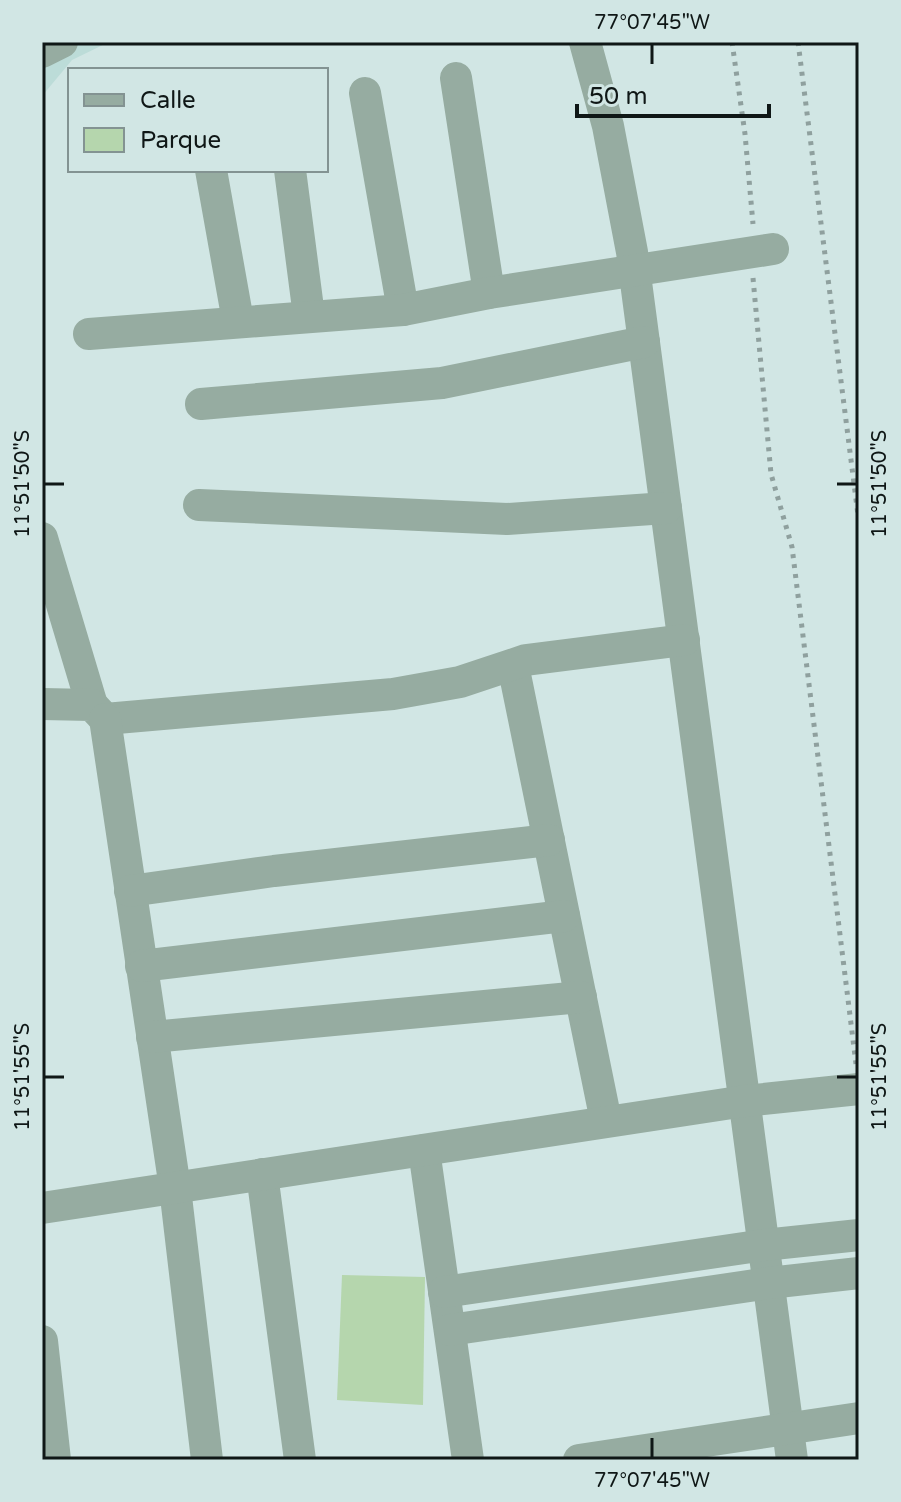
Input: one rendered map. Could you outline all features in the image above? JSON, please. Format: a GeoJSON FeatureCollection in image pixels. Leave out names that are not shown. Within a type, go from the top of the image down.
{"type":"FeatureCollection","features":[{"type":"Feature","properties":{"kind":"street"},"geometry":{"type":"LineString","coordinates":[[42,52],[62,42]]}},
{"type":"Feature","properties":{"kind":"street"},"geometry":{"type":"LineString","coordinates":[[585,42],[608,126],[635,271],[792,1460]]}},
{"type":"Feature","properties":{"kind":"street"},"geometry":{"type":"LineString","coordinates":[[456,78],[489,293]]}},
{"type":"Feature","properties":{"kind":"street"},"geometry":{"type":"LineString","coordinates":[[365,93],[403,310]]}},
{"type":"Feature","properties":{"kind":"street"},"geometry":{"type":"LineString","coordinates":[[211,172],[238,321]]}},
{"type":"Feature","properties":{"kind":"street"},"geometry":{"type":"LineString","coordinates":[[290,172],[309,316]]}},
{"type":"Feature","properties":{"kind":"street"},"geometry":{"type":"LineString","coordinates":[[89,334],[403,310],[489,293],[763,250]]}},
{"type":"Feature","properties":{"kind":"street"},"geometry":{"type":"LineString","coordinates":[[201,404],[442,383],[644,342]]}},
{"type":"Feature","properties":{"kind":"street"},"geometry":{"type":"LineString","coordinates":[[199,505],[507,519],[666,508]]}},
{"type":"Feature","properties":{"kind":"street"},"geometry":{"type":"LineString","coordinates":[[42,538],[98,712],[130,891],[175,1188],[207,1460]]}},
{"type":"Feature","properties":{"kind":"street"},"geometry":{"type":"LineString","coordinates":[[42,704],[98,712],[393,694],[460,682],[526,660],[684,640]]}},
{"type":"Feature","properties":{"kind":"street"},"geometry":{"type":"LineString","coordinates":[[513,665],[606,1121]]}},
{"type":"Feature","properties":{"kind":"street"},"geometry":{"type":"LineString","coordinates":[[130,891],[274,871],[549,840]]}},
{"type":"Feature","properties":{"kind":"street"},"geometry":{"type":"LineString","coordinates":[[141,966],[564,916]]}},
{"type":"Feature","properties":{"kind":"street"},"geometry":{"type":"LineString","coordinates":[[152,1037],[581,997]]}},
{"type":"Feature","properties":{"kind":"street"},"geometry":{"type":"LineString","coordinates":[[42,1208],[745,1101],[858,1080]]}},
{"type":"Feature","properties":{"kind":"street"},"geometry":{"type":"LineString","coordinates":[[424,1150],[468,1460]]}},
{"type":"Feature","properties":{"kind":"street"},"geometry":{"type":"LineString","coordinates":[[262,1174],[300,1460]]}},
{"type":"Feature","properties":{"kind":"street"},"geometry":{"type":"LineString","coordinates":[[444,1292],[764,1245],[859,1235]]}},
{"type":"Feature","properties":{"kind":"street"},"geometry":{"type":"LineString","coordinates":[[450,1330],[769,1283],[859,1273]]}},
{"type":"Feature","properties":{"kind":"street"},"geometry":{"type":"LineString","coordinates":[[42,1341],[55,1460]]}},
{"type":"Feature","properties":{"kind":"street"},"geometry":{"type":"LineString","coordinates":[[579,1460],[642,1455],[859,1418]]}},
{"type":"Feature","properties":{"kind":"path"},"geometry":{"type":"LineString","coordinates":[[732,42],[763,250],[753,291],[771,474],[792,547],[858,1080]]}},
{"type":"Feature","properties":{"kind":"path"},"geometry":{"type":"LineString","coordinates":[[798,42],[859,523]]}},
{"type":"Feature","properties":{"kind":"shaded area"},"geometry":{"type":"Polygon","coordinates":[[[42,42],[109,42],[72,60],[42,96],[42,42]]]}},
{"type":"Feature","properties":{"kind":"green space"},"geometry":{"type":"Polygon","coordinates":[[[342,1275],[425,1277],[423,1405],[337,1400],[342,1275]]]}}]}
